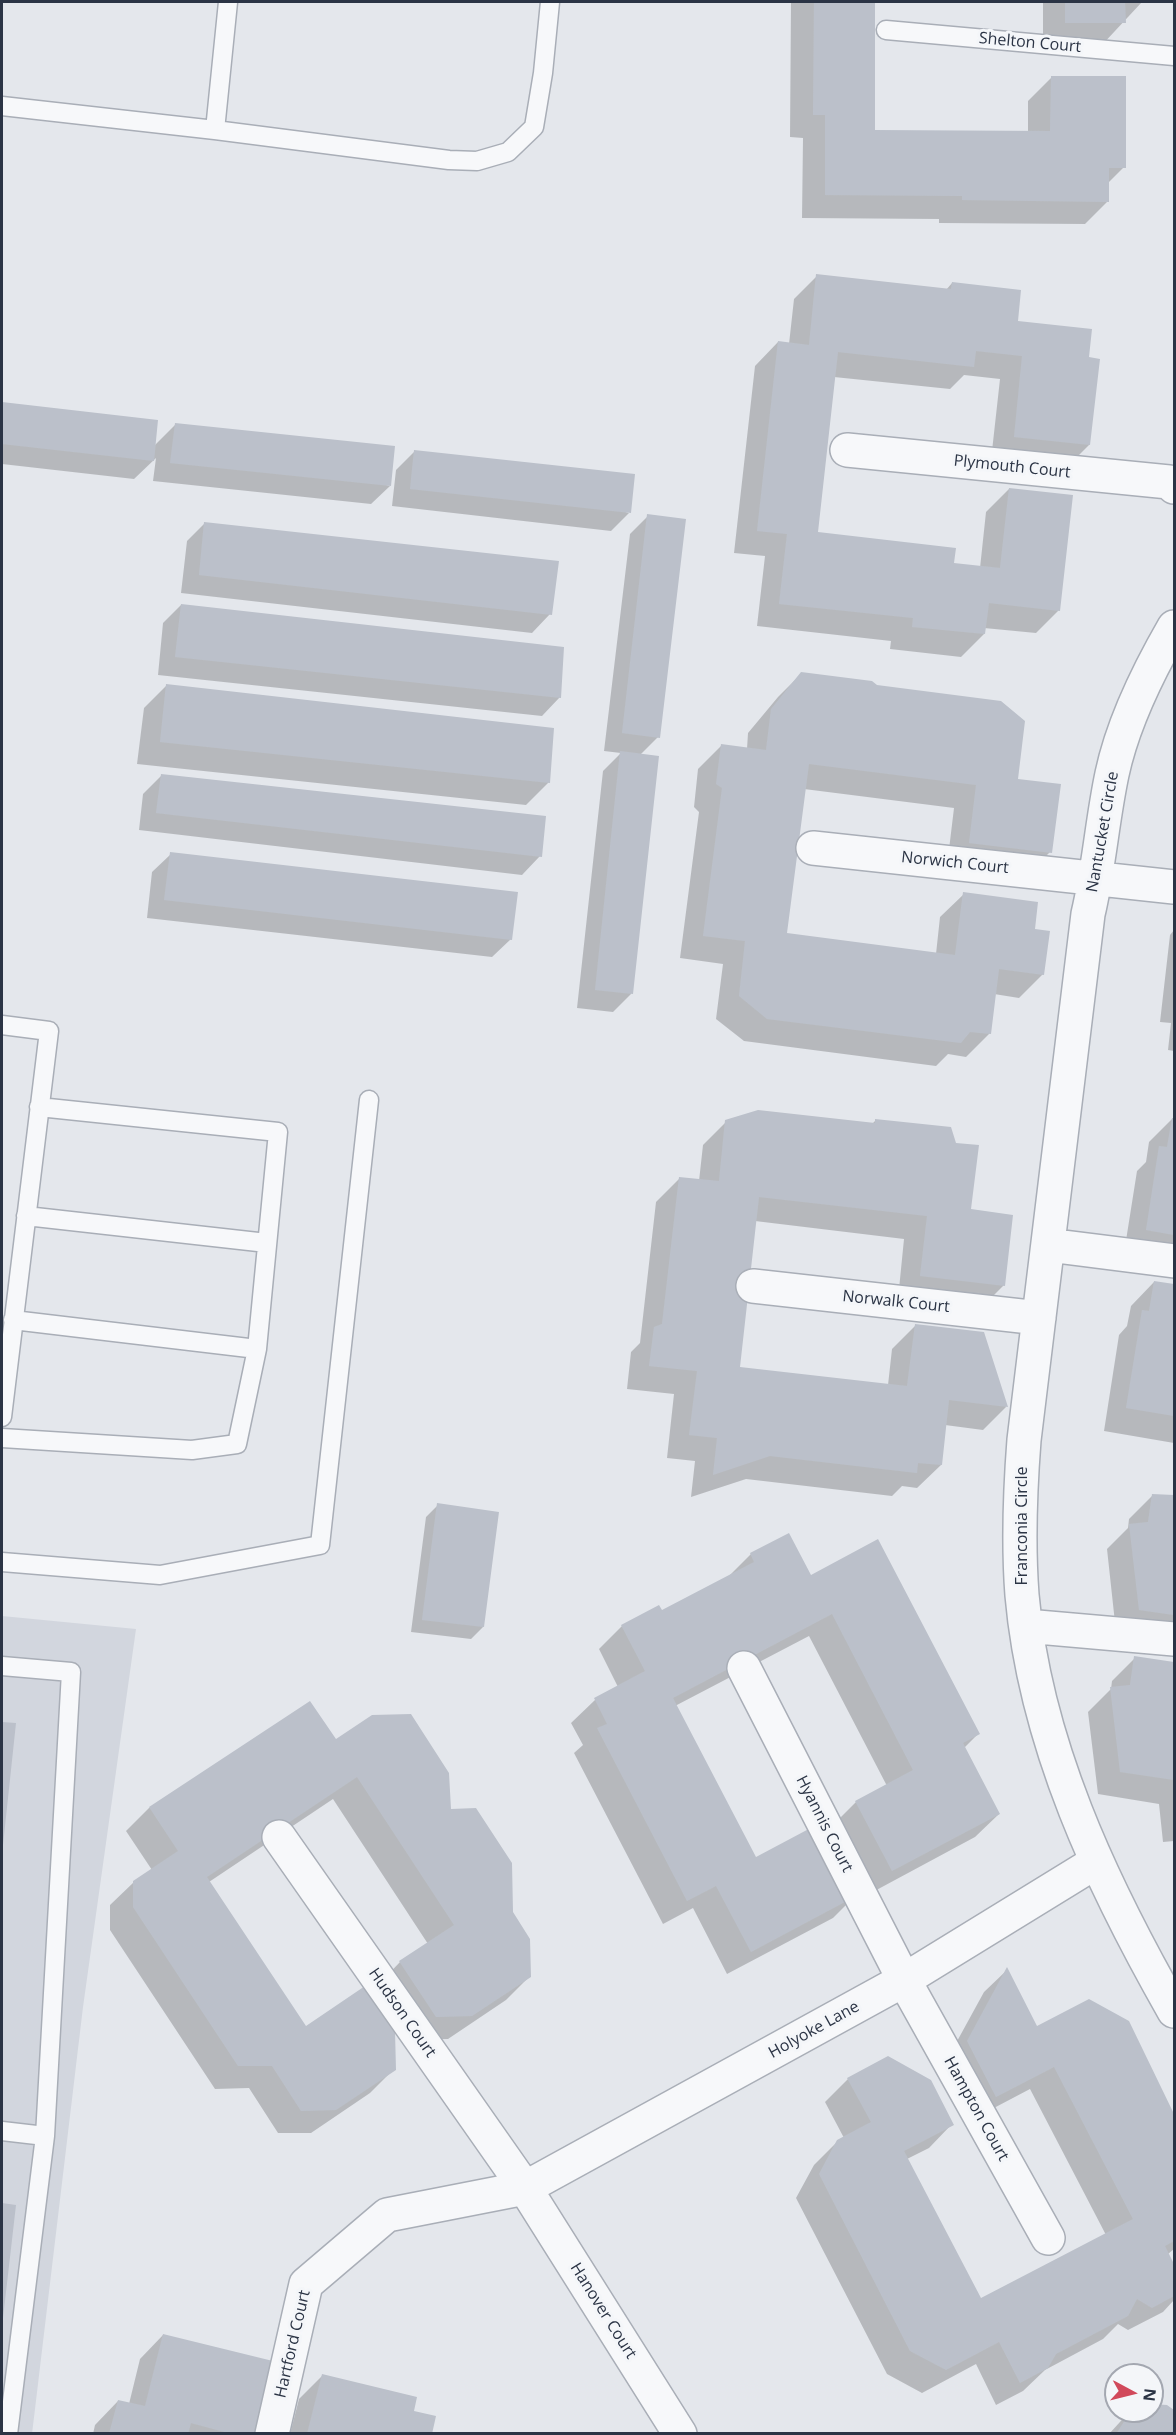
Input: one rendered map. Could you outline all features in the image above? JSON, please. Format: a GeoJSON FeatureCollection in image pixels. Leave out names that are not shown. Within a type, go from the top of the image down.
{"type":"FeatureCollection","features":[{"type":"Feature","properties":{"kind":"street","name":"Plymouth Court"},"geometry":{"type":"LineString","coordinates":[[847,450],[1169,482],[1174,487]]}},
{"type":"Feature","properties":{"kind":"street","name":"Nantucket Circle"},"geometry":{"type":"LineString","coordinates":[[1076,1014],[1088,914],[1096,878],[1112,773],[1153,662],[1174,627]]}},
{"type":"Feature","properties":{"kind":"street","name":"Norwich Court"},"geometry":{"type":"LineString","coordinates":[[813,848],[1174,887]]}},
{"type":"Feature","properties":{"kind":"street","name":"Franconia Circle"},"geometry":{"type":"LineString","coordinates":[[1076,1014],[1024,1440],[1019,1502],[1022,1594],[1030,1654],[1054,1750],[1096,1862],[1126,1926],[1174,2011]]}},
{"type":"Feature","properties":{"kind":"street"},"geometry":{"type":"LineString","coordinates":[[1048,1245],[1174,1260]]}},
{"type":"Feature","properties":{"kind":"street","name":"Norwalk Court"},"geometry":{"type":"LineString","coordinates":[[753,1286],[1039,1318]]}},
{"type":"Feature","properties":{"kind":"street"},"geometry":{"type":"LineString","coordinates":[[1026,1626],[1174,1639]]}},
{"type":"Feature","properties":{"kind":"street","name":"Hyannis Court"},"geometry":{"type":"LineString","coordinates":[[744,1668],[904,1980]]}},
{"type":"Feature","properties":{"kind":"street","name":"Hudson Court"},"geometry":{"type":"LineString","coordinates":[[279,1838],[525,2188]]}},
{"type":"Feature","properties":{"kind":"street","name":"Holyoke Lane"},"geometry":{"type":"LineString","coordinates":[[525,2188],[904,1980],[1096,1862]]}},
{"type":"Feature","properties":{"kind":"street","name":"Hampton Court"},"geometry":{"type":"LineString","coordinates":[[904,1980],[1048,2238]]}},
{"type":"Feature","properties":{"kind":"street","name":"Hartford Court"},"geometry":{"type":"LineString","coordinates":[[272,2433],[306,2284],[387,2215],[525,2188]]}},
{"type":"Feature","properties":{"kind":"street","name":"Hanover Court"},"geometry":{"type":"LineString","coordinates":[[525,2188],[680,2433]]}},
{"type":"Feature","properties":{"kind":"lane"},"geometry":{"type":"LineString","coordinates":[[215,130],[228,2]]}},
{"type":"Feature","properties":{"kind":"lane"},"geometry":{"type":"LineString","coordinates":[[2,106],[448,160],[477,161],[508,152],[534,127],[543,73],[550,2]]}},
{"type":"Feature","properties":{"kind":"lane","name":"Shelton Court"},"geometry":{"type":"LineString","coordinates":[[886,30],[1174,56]]}},
{"type":"Feature","properties":{"kind":"lane"},"geometry":{"type":"LineString","coordinates":[[2,1024],[49,1031],[2,1417]]}},
{"type":"Feature","properties":{"kind":"lane"},"geometry":{"type":"LineString","coordinates":[[2,1562],[160,1575],[320,1545],[369,1100]]}},
{"type":"Feature","properties":{"kind":"lane"},"geometry":{"type":"LineString","coordinates":[[2,1438],[192,1450],[237,1444],[257,1349],[278,1132],[39,1107]]}},
{"type":"Feature","properties":{"kind":"lane"},"geometry":{"type":"LineString","coordinates":[[26,1216],[267,1243]]}},
{"type":"Feature","properties":{"kind":"lane"},"geometry":{"type":"LineString","coordinates":[[13,1320],[257,1349]]}},
{"type":"Feature","properties":{"kind":"lane"},"geometry":{"type":"LineString","coordinates":[[2,1666],[71,1672],[45,2136],[8,2433]]}},
{"type":"Feature","properties":{"kind":"lane"},"geometry":{"type":"LineString","coordinates":[[2,2131],[45,2136]]}},
{"type":"Feature","properties":{"kind":"shaded area"},"geometry":{"type":"Polygon","coordinates":[[[2,1616],[136,1629],[83,2007],[32,2434],[2,2433],[2,1616]]]}},
{"type":"Feature","properties":{"kind":"building"},"geometry":{"type":"Polygon","coordinates":[[[814,2],[875,2],[875,130],[1050,131],[1051,76],[1126,76],[1126,168],[1109,168],[1109,202],[962,200],[962,196],[825,195],[825,115],[813,115],[814,2]]]}},
{"type":"Feature","properties":{"kind":"building"},"geometry":{"type":"Polygon","coordinates":[[[1065,2],[1125,2],[1126,23],[1065,23],[1065,2]]]}},
{"type":"Feature","properties":{"kind":"building"},"geometry":{"type":"Polygon","coordinates":[[[816,274],[951,289],[952,282],[1021,290],[1018,321],[1092,329],[1089,357],[1100,359],[1090,445],[1014,437],[1022,356],[976,351],[974,367],[838,352],[818,532],[956,548],[954,563],[1000,568],[1009,488],[1073,495],[1060,611],[989,603],[985,634],[912,627],[913,618],[779,604],[787,534],[757,531],[778,341],[809,345],[816,274]]]}},
{"type":"Feature","properties":{"kind":"building"},"geometry":{"type":"Polygon","coordinates":[[[2,402],[158,420],[154,461],[2,444],[2,402]]]}},
{"type":"Feature","properties":{"kind":"building"},"geometry":{"type":"Polygon","coordinates":[[[175,423],[395,446],[391,486],[170,463],[175,423]]]}},
{"type":"Feature","properties":{"kind":"building"},"geometry":{"type":"Polygon","coordinates":[[[414,450],[635,474],[631,513],[410,489],[414,450]]]}},
{"type":"Feature","properties":{"kind":"building"},"geometry":{"type":"Polygon","coordinates":[[[647,514],[686,519],[660,738],[622,733],[647,514]]]}},
{"type":"Feature","properties":{"kind":"building"},"geometry":{"type":"Polygon","coordinates":[[[204,522],[559,561],[552,615],[199,575],[204,522]]]}},
{"type":"Feature","properties":{"kind":"building"},"geometry":{"type":"Polygon","coordinates":[[[181,604],[564,647],[561,698],[175,657],[181,604]]]}},
{"type":"Feature","properties":{"kind":"building"},"geometry":{"type":"Polygon","coordinates":[[[801,672],[872,681],[877,685],[1001,701],[1025,721],[1018,779],[1061,784],[1052,853],[969,843],[976,785],[809,764],[787,933],[955,955],[963,892],[1038,902],[1035,929],[1050,931],[1044,975],[999,969],[991,1034],[970,1032],[961,1043],[767,1019],[739,996],[745,941],[703,936],[722,788],[716,784],[721,744],[766,750],[771,709],[801,672]]]}},
{"type":"Feature","properties":{"kind":"building"},"geometry":{"type":"Polygon","coordinates":[[[166,684],[554,728],[550,783],[160,742],[166,684]]]}},
{"type":"Feature","properties":{"kind":"building"},"geometry":{"type":"Polygon","coordinates":[[[620,751],[659,756],[633,994],[595,990],[620,751]]]}},
{"type":"Feature","properties":{"kind":"building"},"geometry":{"type":"Polygon","coordinates":[[[161,774],[546,816],[542,857],[156,813],[161,774]]]}},
{"type":"Feature","properties":{"kind":"building"},"geometry":{"type":"Polygon","coordinates":[[[170,852],[518,892],[512,940],[164,900],[170,852]]]}},
{"type":"Feature","properties":{"kind":"building"},"geometry":{"type":"Polygon","coordinates":[[[758,1110],[875,1123],[875,1119],[951,1127],[956,1143],[979,1145],[971,1209],[1013,1215],[1005,1286],[920,1276],[927,1216],[759,1197],[740,1367],[907,1386],[915,1324],[984,1332],[1008,1407],[949,1400],[942,1465],[918,1463],[917,1473],[770,1456],[713,1475],[717,1438],[689,1435],[697,1371],[649,1366],[654,1327],[662,1324],[679,1177],[719,1181],[725,1120],[758,1110]]]}},
{"type":"Feature","properties":{"kind":"building"},"geometry":{"type":"Polygon","coordinates":[[[1172,1118],[1174,1118],[1174,1235],[1146,1230],[1159,1146],[1167,1147],[1172,1118]]]}},
{"type":"Feature","properties":{"kind":"building"},"geometry":{"type":"Polygon","coordinates":[[[1154,1281],[1174,1284],[1174,1416],[1126,1408],[1142,1310],[1149,1311],[1154,1281]]]}},
{"type":"Feature","properties":{"kind":"building"},"geometry":{"type":"Polygon","coordinates":[[[1152,1494],[1174,1495],[1174,1615],[1139,1610],[1129,1524],[1148,1522],[1152,1494]]]}},
{"type":"Feature","properties":{"kind":"building"},"geometry":{"type":"Polygon","coordinates":[[[437,1503],[499,1512],[484,1627],[422,1620],[437,1503]]]}},
{"type":"Feature","properties":{"kind":"building"},"geometry":{"type":"Polygon","coordinates":[[[789,1533],[811,1575],[878,1539],[980,1734],[963,1743],[1000,1814],[892,1871],[855,1801],[913,1770],[832,1614],[673,1698],[756,1857],[820,1823],[858,1895],[751,1952],[716,1886],[687,1901],[597,1728],[607,1724],[594,1698],[645,1671],[621,1625],[659,1605],[662,1610],[754,1562],[750,1553],[789,1533]]]}},
{"type":"Feature","properties":{"kind":"building"},"geometry":{"type":"Polygon","coordinates":[[[1134,1656],[1174,1662],[1174,1780],[1120,1772],[1110,1687],[1130,1685],[1134,1656]]]}},
{"type":"Feature","properties":{"kind":"building"},"geometry":{"type":"Polygon","coordinates":[[[310,1701],[336,1739],[372,1715],[411,1714],[449,1773],[451,1809],[476,1808],[512,1863],[513,1912],[530,1939],[531,1977],[472,2016],[436,2017],[399,1961],[454,1925],[357,1777],[207,1877],[306,2026],[365,1986],[395,2031],[396,2070],[336,2110],[301,2111],[272,2066],[238,2066],[133,1907],[133,1881],[178,1851],[149,1807],[310,1701]]]}},
{"type":"Feature","properties":{"kind":"building"},"geometry":{"type":"Polygon","coordinates":[[[2,1722],[16,1723],[3,1845],[2,1845],[2,1722]]]}},
{"type":"Feature","properties":{"kind":"building"},"geometry":{"type":"Polygon","coordinates":[[[1007,1967],[1037,2026],[1089,1999],[1129,2021],[1174,2114],[1174,2241],[1165,2246],[1174,2264],[1174,2296],[1152,2308],[1137,2299],[1128,2316],[1056,2354],[1048,2368],[1020,2383],[999,2342],[946,2370],[910,2351],[819,2174],[837,2140],[871,2122],[847,2078],[888,2056],[931,2080],[954,2125],[904,2151],[981,2298],[1133,2219],[1054,2067],[996,2097],[967,2041],[1007,1967]]]}},
{"type":"Feature","properties":{"kind":"building"},"geometry":{"type":"Polygon","coordinates":[[[2,2203],[16,2205],[3,2318],[2,2318],[2,2203]]]}},
{"type":"Feature","properties":{"kind":"building"},"geometry":{"type":"Polygon","coordinates":[[[163,2334],[281,2363],[264,2434],[232,2434],[191,2423],[188,2434],[109,2434],[118,2400],[145,2406],[163,2334]]]}},
{"type":"Feature","properties":{"kind":"building"},"geometry":{"type":"Polygon","coordinates":[[[322,2374],[417,2397],[414,2411],[436,2416],[432,2434],[307,2434],[322,2374]]]}},
{"type":"Feature","properties":{"kind":"building"},"geometry":{"type":"Polygon","coordinates":[[[1164,2405],[1174,2410],[1174,2434],[1116,2434],[1123,2423],[1164,2423],[1164,2405]]]}}]}
